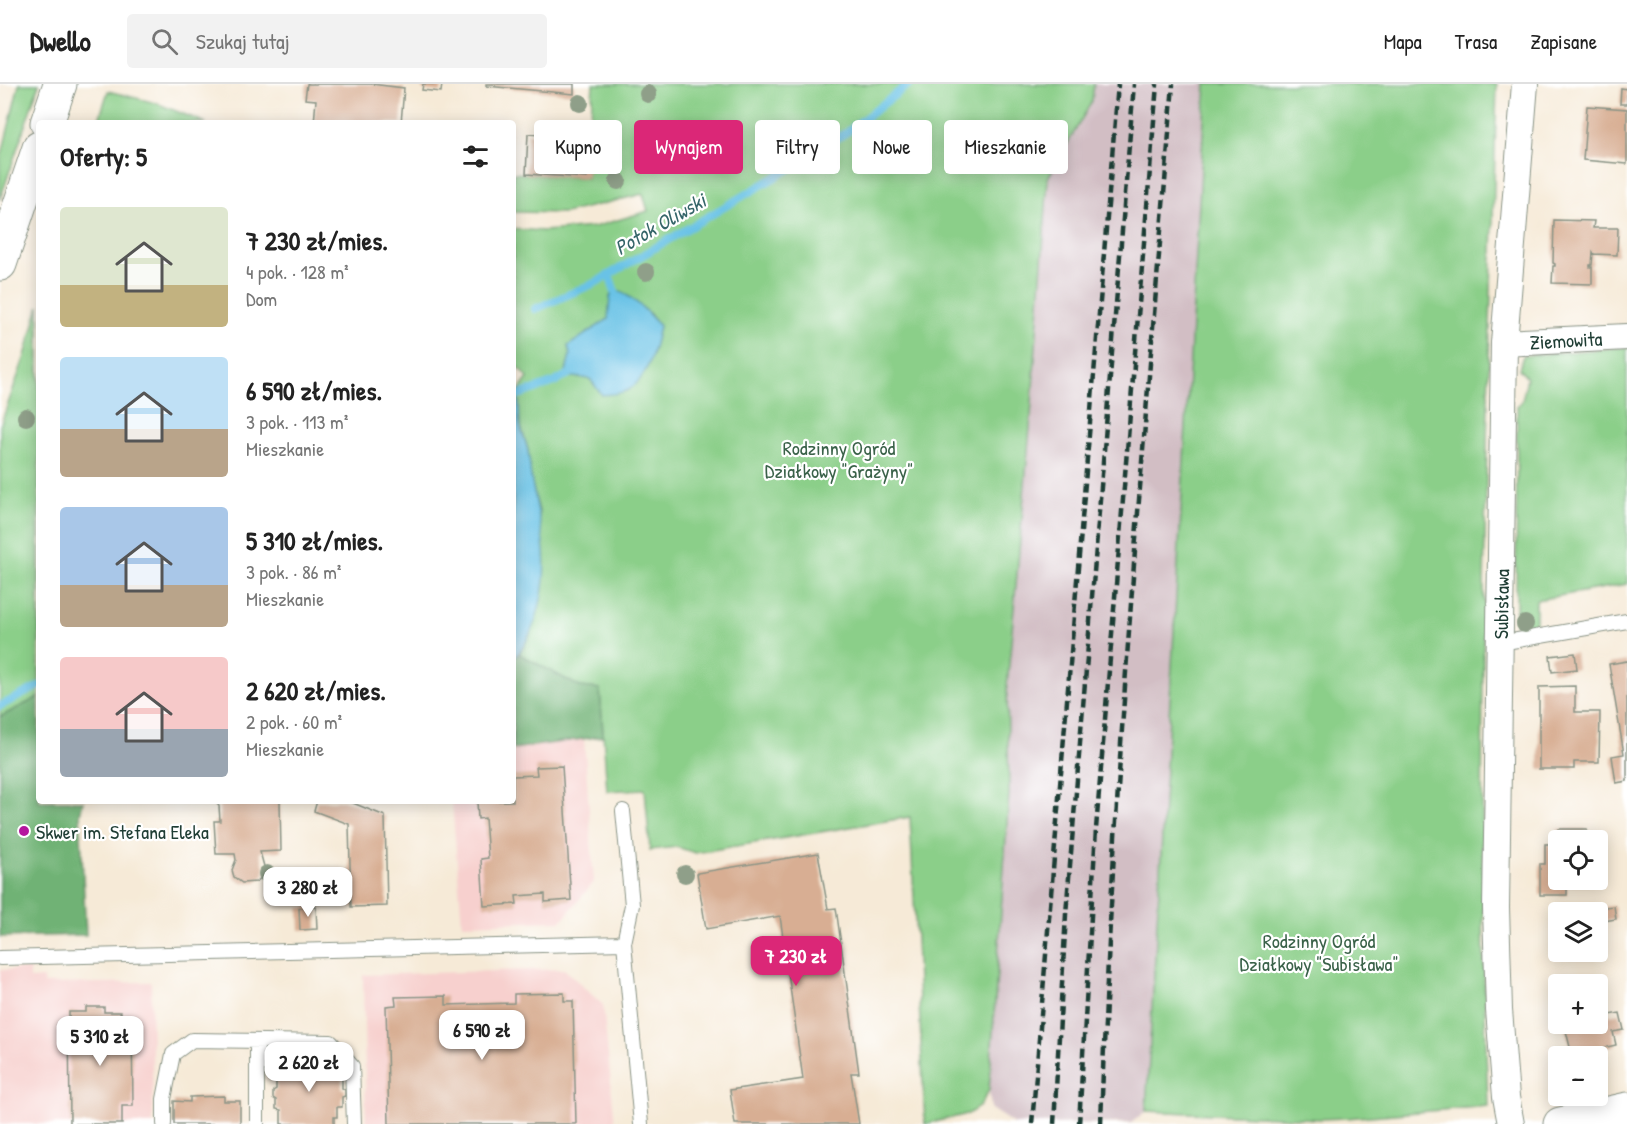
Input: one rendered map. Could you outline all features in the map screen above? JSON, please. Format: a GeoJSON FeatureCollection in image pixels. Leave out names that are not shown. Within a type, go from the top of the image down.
{"type":"FeatureCollection","features":[{"type":"Feature","properties":{"kind":"main road"},"geometry":{"type":"LineString","coordinates":[[48,120],[60,84]]}},
{"type":"Feature","properties":{"kind":"main road"},"geometry":{"type":"LineString","coordinates":[[0,264],[36,157]]}},
{"type":"Feature","properties":{"kind":"main road"},"geometry":{"type":"LineString","coordinates":[[1560,1124],[1627,1109]]}},
{"type":"Feature","properties":{"kind":"street","name":"Subisława"},"geometry":{"type":"LineString","coordinates":[[1511,1124],[1506,1097],[1499,1010],[1496,908],[1504,344],[1525,84]]}},
{"type":"Feature","properties":{"kind":"street","name":"Ziemowita"},"geometry":{"type":"LineString","coordinates":[[1504,344],[1627,337]]}},
{"type":"Feature","properties":{"kind":"lane"},"geometry":{"type":"LineString","coordinates":[[1500,643],[1627,621]]}},
{"type":"Feature","properties":{"kind":"lane"},"geometry":{"type":"LineString","coordinates":[[623,810],[632,905],[624,943],[641,1124]]}},
{"type":"Feature","properties":{"kind":"lane"},"geometry":{"type":"LineString","coordinates":[[0,958],[624,943]]}},
{"type":"Feature","properties":{"kind":"lane"},"geometry":{"type":"LineString","coordinates":[[164,1124],[164,1099],[173,1054],[192,1040],[331,1042],[352,1066],[354,1124]]}},
{"type":"Feature","properties":{"kind":"lane"},"geometry":{"type":"LineString","coordinates":[[257,1041],[257,1124]]}},
{"type":"Feature","properties":{"kind":"shaded area"},"geometry":{"type":"Polygon","coordinates":[[[1094,84],[1206,84],[1146,1111],[1131,1123],[1014,1124],[991,1109],[989,1090],[1009,793],[1007,687],[1031,416],[1048,178],[1050,174],[1068,174],[1068,143],[1092,101],[1094,84]]]}},
{"type":"Feature","properties":{"kind":"shaded area"},"geometry":{"type":"Polygon","coordinates":[[[584,739],[594,882],[561,921],[462,924],[452,804],[516,804],[516,749],[584,739]]]}},
{"type":"Feature","properties":{"kind":"shaded area"},"geometry":{"type":"Polygon","coordinates":[[[30,969],[30,979],[43,978],[44,984],[151,982],[153,1124],[0,1124],[0,970],[30,969]]]}},
{"type":"Feature","properties":{"kind":"shaded area"},"geometry":{"type":"Polygon","coordinates":[[[564,969],[603,1005],[615,1124],[366,1124],[363,975],[564,969]]]}},
{"type":"Feature","properties":{"kind":"green space"},"geometry":{"type":"Polygon","coordinates":[[[19,84],[39,84],[0,200],[0,162],[19,84]]]}},
{"type":"Feature","properties":{"kind":"green space","name":"Rodzinny Ogród Działkowy \"Grażyny\""},"geometry":{"type":"Polygon","coordinates":[[[593,84],[1094,84],[1092,101],[1068,143],[1068,120],[944,120],[944,174],[1050,174],[1048,178],[1031,416],[1007,687],[1009,793],[989,1090],[980,1106],[968,1114],[925,1124],[910,817],[695,853],[677,847],[650,850],[645,789],[607,791],[600,689],[580,687],[519,654],[530,635],[539,511],[531,480],[528,450],[519,421],[517,393],[528,378],[516,365],[516,229],[544,231],[594,227],[648,211],[643,194],[565,213],[516,212],[516,173],[587,178],[587,174],[622,174],[622,120],[591,120],[593,84]],[[621,291],[610,297],[609,319],[568,346],[570,355],[565,376],[590,379],[659,326],[650,314],[621,291]]]}},
{"type":"Feature","properties":{"kind":"green space","name":"Rodzinny Ogród Działkowy \"Subisława\""},"geometry":{"type":"Polygon","coordinates":[[[1206,84],[1497,84],[1486,468],[1482,723],[1484,978],[1488,1106],[1320,1119],[1146,1111],[1206,84]]]}},
{"type":"Feature","properties":{"kind":"green space"},"geometry":{"type":"Polygon","coordinates":[[[108,91],[156,103],[198,120],[99,120],[108,91]]]}},
{"type":"Feature","properties":{"kind":"green space"},"geometry":{"type":"Polygon","coordinates":[[[36,317],[36,699],[0,717],[0,426],[25,356],[36,317]]]}},
{"type":"Feature","properties":{"kind":"green space"},"geometry":{"type":"Polygon","coordinates":[[[1627,347],[1627,584],[1536,600],[1536,621],[1533,631],[1522,634],[1516,624],[1517,406],[1522,401],[1527,378],[1519,369],[1523,356],[1627,347]]]}},
{"type":"Feature","properties":{"kind":"green space"},"geometry":{"type":"Polygon","coordinates":[[[519,654],[580,687],[600,689],[603,736],[516,749],[516,656],[519,654]]]}},
{"type":"Feature","properties":{"kind":"green space"},"geometry":{"type":"Polygon","coordinates":[[[36,699],[36,804],[82,804],[80,814],[86,935],[0,937],[0,717],[36,699]]]}},
{"type":"Feature","properties":{"kind":"water"},"geometry":{"type":"Polygon","coordinates":[[[614,289],[639,304],[659,326],[650,360],[642,377],[624,392],[602,395],[590,379],[565,376],[570,355],[568,346],[608,319],[610,297],[614,289]]]}},
{"type":"Feature","properties":{"kind":"water"},"geometry":{"type":"Polygon","coordinates":[[[516,393],[520,424],[528,451],[531,479],[540,519],[545,571],[540,606],[520,652],[516,656],[516,393]]]}},
{"type":"Feature","properties":{"kind":"building"},"geometry":{"type":"Polygon","coordinates":[[[307,84],[371,84],[404,88],[401,120],[314,120],[316,100],[305,99],[307,84]]]}},
{"type":"Feature","properties":{"kind":"building"},"geometry":{"type":"Polygon","coordinates":[[[423,84],[442,84],[441,92],[422,90],[423,84]]]}},
{"type":"Feature","properties":{"kind":"building"},"geometry":{"type":"Polygon","coordinates":[[[486,84],[574,84],[574,94],[486,86],[486,84]]]}},
{"type":"Feature","properties":{"kind":"building"},"geometry":{"type":"Polygon","coordinates":[[[1621,88],[1627,89],[1627,104],[1620,104],[1621,88]]]}},
{"type":"Feature","properties":{"kind":"building"},"geometry":{"type":"Polygon","coordinates":[[[1587,106],[1627,109],[1627,164],[1583,160],[1587,106]]]}},
{"type":"Feature","properties":{"kind":"building"},"geometry":{"type":"Polygon","coordinates":[[[528,134],[534,134],[534,174],[587,174],[587,178],[526,174],[528,134]]]}},
{"type":"Feature","properties":{"kind":"building"},"geometry":{"type":"Polygon","coordinates":[[[1554,220],[1594,221],[1593,228],[1618,228],[1617,255],[1594,254],[1593,252],[1592,265],[1590,265],[1592,284],[1552,283],[1553,266],[1555,266],[1553,263],[1554,220]]]}},
{"type":"Feature","properties":{"kind":"building"},"geometry":{"type":"Polygon","coordinates":[[[1575,653],[1577,669],[1552,672],[1550,656],[1575,653]]]}},
{"type":"Feature","properties":{"kind":"building"},"geometry":{"type":"Polygon","coordinates":[[[1627,661],[1627,781],[1616,783],[1612,756],[1624,754],[1609,664],[1627,661]]]}},
{"type":"Feature","properties":{"kind":"building"},"geometry":{"type":"Polygon","coordinates":[[[1575,686],[1575,712],[1600,712],[1599,762],[1574,762],[1574,769],[1539,769],[1539,687],[1575,686]]]}},
{"type":"Feature","properties":{"kind":"building"},"geometry":{"type":"Polygon","coordinates":[[[562,766],[571,900],[545,902],[545,894],[516,896],[517,904],[484,906],[481,859],[488,858],[485,818],[478,819],[477,804],[516,804],[516,776],[537,775],[536,767],[562,766]]]}},
{"type":"Feature","properties":{"kind":"building"},"geometry":{"type":"Polygon","coordinates":[[[217,804],[280,804],[281,851],[260,852],[265,870],[256,882],[242,883],[234,877],[232,870],[236,860],[235,854],[216,854],[214,821],[220,821],[217,804]]]}},
{"type":"Feature","properties":{"kind":"building"},"geometry":{"type":"Polygon","coordinates":[[[316,804],[355,804],[385,816],[387,906],[351,907],[349,824],[314,811],[316,804]]]}},
{"type":"Feature","properties":{"kind":"building"},"geometry":{"type":"Polygon","coordinates":[[[1558,829],[1587,829],[1587,830],[1558,829]]]}},
{"type":"Feature","properties":{"kind":"building"},"geometry":{"type":"Polygon","coordinates":[[[1545,844],[1548,844],[1548,890],[1567,890],[1567,895],[1540,895],[1540,864],[1545,864],[1545,844]]]}},
{"type":"Feature","properties":{"kind":"building"},"geometry":{"type":"Polygon","coordinates":[[[818,853],[828,909],[836,908],[859,1073],[851,1073],[859,1124],[735,1124],[730,1090],[803,1079],[780,916],[706,929],[697,873],[818,853]]]}},
{"type":"Feature","properties":{"kind":"building"},"geometry":{"type":"Polygon","coordinates":[[[1614,906],[1616,919],[1608,920],[1608,907],[1614,906]]]}},
{"type":"Feature","properties":{"kind":"building"},"geometry":{"type":"Polygon","coordinates":[[[316,907],[317,929],[300,930],[299,908],[316,907]]]}},
{"type":"Feature","properties":{"kind":"building"},"geometry":{"type":"Polygon","coordinates":[[[564,993],[564,1001],[573,1001],[576,1124],[389,1124],[386,1006],[396,1005],[395,997],[446,996],[446,1005],[514,1003],[514,994],[564,993]]]}},
{"type":"Feature","properties":{"kind":"building"},"geometry":{"type":"Polygon","coordinates":[[[86,1007],[104,1007],[104,1012],[121,1012],[121,1027],[132,1027],[133,1106],[122,1106],[122,1124],[70,1124],[69,1012],[86,1012],[86,1007]]]}},
{"type":"Feature","properties":{"kind":"building"},"geometry":{"type":"Polygon","coordinates":[[[1608,1011],[1609,1015],[1620,1013],[1624,1030],[1613,1032],[1616,1045],[1570,1046],[1567,1034],[1608,1034],[1608,1011]]]}},
{"type":"Feature","properties":{"kind":"building"},"geometry":{"type":"Polygon","coordinates":[[[292,1061],[325,1061],[325,1066],[342,1065],[342,1088],[345,1090],[345,1096],[342,1097],[342,1107],[337,1107],[334,1124],[281,1124],[281,1110],[276,1109],[276,1100],[273,1098],[273,1091],[276,1089],[276,1066],[292,1066],[292,1061]]]}},
{"type":"Feature","properties":{"kind":"building"},"geometry":{"type":"Polygon","coordinates":[[[224,1096],[224,1101],[240,1101],[240,1124],[174,1124],[174,1101],[190,1102],[190,1097],[224,1096]]]}},
{"type":"Feature","properties":{"kind":"waterway","name":"Potok Oliwski"},"geometry":{"type":"LineString","coordinates":[[535,309],[595,283],[806,159],[847,132],[909,84]]}},
{"type":"Feature","properties":{"kind":"waterway","name":"Potok Oliwski"},"geometry":{"type":"LineString","coordinates":[[609,275],[617,297]]}},
{"type":"Feature","properties":{"kind":"waterway","name":"Potok Oliwski"},"geometry":{"type":"LineString","coordinates":[[516,396],[555,382],[574,371]]}},
{"type":"Feature","properties":{"kind":"waterway","name":"Potok Oliwski"},"geometry":{"type":"LineString","coordinates":[[0,706],[36,688]]}},
{"type":"Feature","properties":{"kind":"railway"},"geometry":{"type":"LineString","coordinates":[[1032,1124],[1118,84]]}},
{"type":"Feature","properties":{"kind":"railway"},"geometry":{"type":"LineString","coordinates":[[1054,1124],[1066,914],[1134,84]]}},
{"type":"Feature","properties":{"kind":"railway"},"geometry":{"type":"LineString","coordinates":[[1079,1124],[1096,829],[1157,84]]}},
{"type":"Feature","properties":{"kind":"railway"},"geometry":{"type":"LineString","coordinates":[[1101,1124],[1113,864],[1141,474],[1173,84]]}},
{"type":"Feature","properties":{"kind":"place","name":"Skwer im. Stefana Eleka"},"geometry":{"type":"Point","coordinates":[24,831]}}]}
